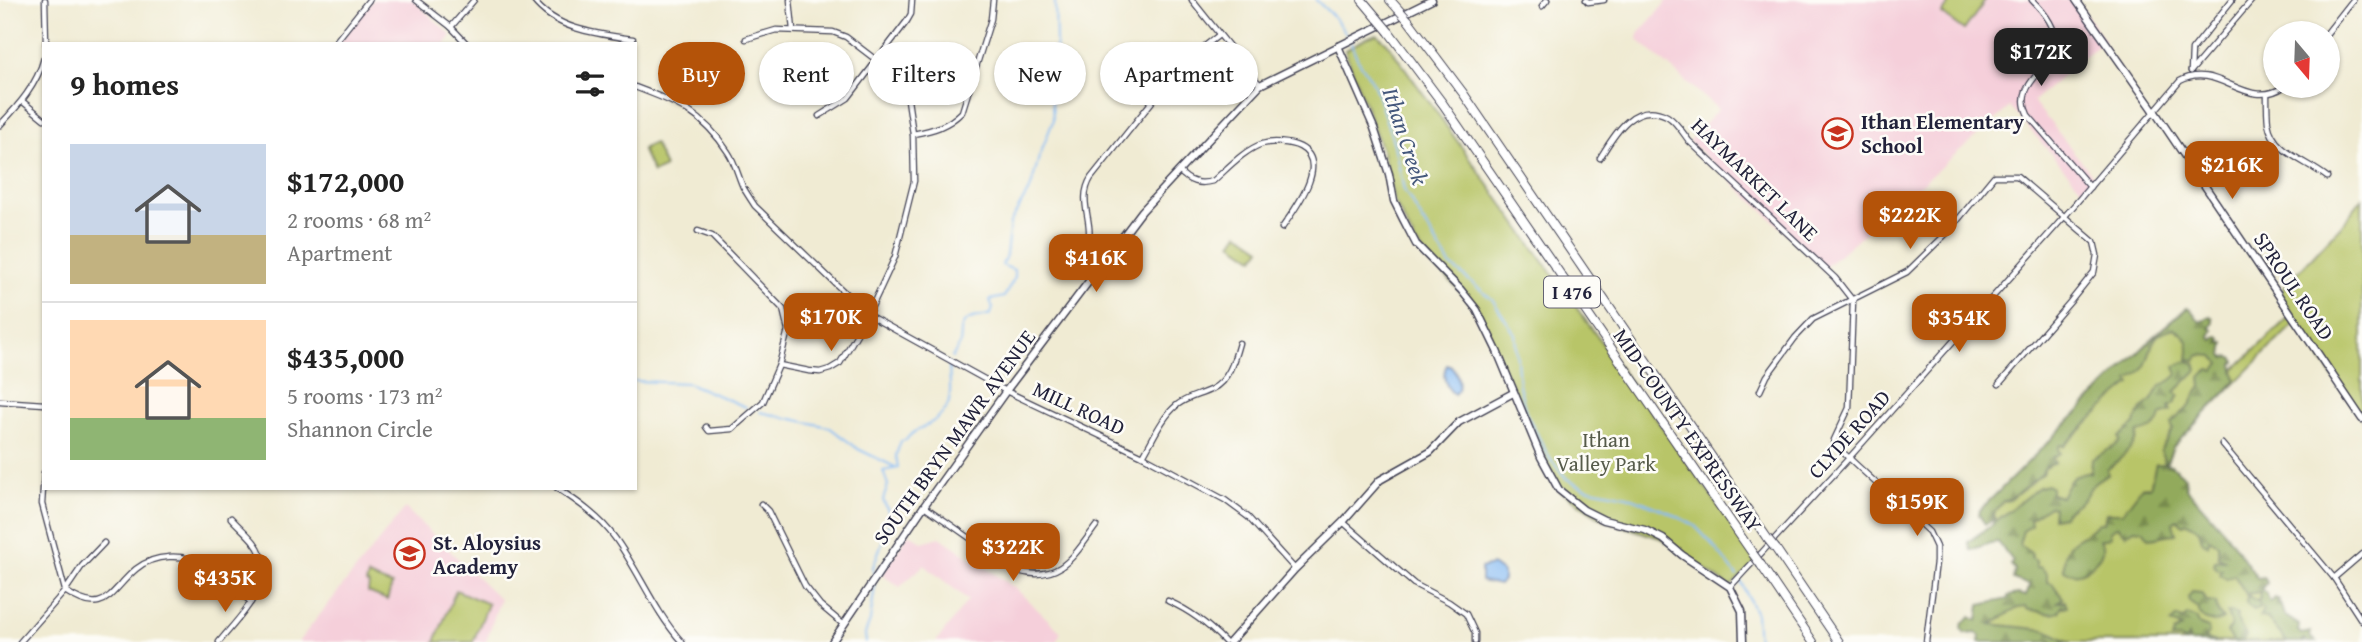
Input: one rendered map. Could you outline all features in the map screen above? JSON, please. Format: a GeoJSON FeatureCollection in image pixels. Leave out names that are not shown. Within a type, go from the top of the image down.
{"type":"FeatureCollection","features":[{"type":"Feature","properties":{"kind":"highway","name":"MID-COUNTY EXPRESSWAY"},"geometry":{"type":"LineString","coordinates":[[1362,0],[1451,116],[1813,642]]}},
{"type":"Feature","properties":{"kind":"highway","name":"MID-COUNTY EXPRESSWAY"},"geometry":{"type":"LineString","coordinates":[[1390,0],[1471,104],[1839,642]]}},
{"type":"Feature","properties":{"kind":"main road","name":"SOUTH BRYN MAWR AVENUE"},"geometry":{"type":"LineString","coordinates":[[832,642],[1006,391],[1142,211],[1179,171],[1260,85],[1432,0]]}},
{"type":"Feature","properties":{"kind":"main road","name":"SPROUL ROAD"},"geometry":{"type":"LineString","coordinates":[[2076,0],[2155,111],[2362,419]]}},
{"type":"Feature","properties":{"kind":"main road"},"geometry":{"type":"LineString","coordinates":[[1338,46],[1378,140],[1394,201],[1416,244],[1477,310],[1541,457],[1559,490],[1584,510],[1604,520],[1646,530],[1663,539],[1730,587],[1742,611],[1744,642]]}},
{"type":"Feature","properties":{"kind":"main road"},"geometry":{"type":"LineString","coordinates":[[1227,642],[1380,480],[1430,452],[1459,422],[1513,393]]}},
{"type":"Feature","properties":{"kind":"street"},"geometry":{"type":"LineString","coordinates":[[45,0],[46,42]]}},
{"type":"Feature","properties":{"kind":"street"},"geometry":{"type":"LineString","coordinates":[[336,42],[369,0]]}},
{"type":"Feature","properties":{"kind":"street"},"geometry":{"type":"LineString","coordinates":[[416,0],[451,27],[464,42]]}},
{"type":"Feature","properties":{"kind":"street"},"geometry":{"type":"LineString","coordinates":[[451,27],[474,0]]}},
{"type":"Feature","properties":{"kind":"street"},"geometry":{"type":"LineString","coordinates":[[533,0],[552,19],[600,35],[633,39]]}},
{"type":"Feature","properties":{"kind":"street"},"geometry":{"type":"LineString","coordinates":[[790,0],[793,30]]}},
{"type":"Feature","properties":{"kind":"street"},"geometry":{"type":"LineString","coordinates":[[891,42],[911,14],[912,0]]}},
{"type":"Feature","properties":{"kind":"street"},"geometry":{"type":"LineString","coordinates":[[913,134],[939,129],[953,122],[962,112],[991,19],[993,0]]}},
{"type":"Feature","properties":{"kind":"street"},"geometry":{"type":"LineString","coordinates":[[1192,0],[1260,85]]}},
{"type":"Feature","properties":{"kind":"street"},"geometry":{"type":"LineString","coordinates":[[1542,6],[1548,0]]}},
{"type":"Feature","properties":{"kind":"street"},"geometry":{"type":"LineString","coordinates":[[1586,0],[1604,0]]}},
{"type":"Feature","properties":{"kind":"street"},"geometry":{"type":"LineString","coordinates":[[2032,0],[2050,23],[2056,46],[2051,60],[2026,86],[2024,107],[2090,187]]}},
{"type":"Feature","properties":{"kind":"street"},"geometry":{"type":"LineString","coordinates":[[2232,0],[2192,50],[2191,73],[2263,94]]}},
{"type":"Feature","properties":{"kind":"street","name":"CLYDE ROAD"},"geometry":{"type":"LineString","coordinates":[[1730,587],[2065,216],[2252,0]]}},
{"type":"Feature","properties":{"kind":"street"},"geometry":{"type":"LineString","coordinates":[[2336,21],[2353,0]]}},
{"type":"Feature","properties":{"kind":"street"},"geometry":{"type":"LineString","coordinates":[[746,39],[776,30],[839,33],[868,54]]}},
{"type":"Feature","properties":{"kind":"street"},"geometry":{"type":"LineString","coordinates":[[1064,267],[1076,261],[1088,245],[1091,230],[1086,185],[1182,64],[1219,35]]}},
{"type":"Feature","properties":{"kind":"street"},"geometry":{"type":"LineString","coordinates":[[0,125],[22,101],[34,83],[42,63]]}},
{"type":"Feature","properties":{"kind":"street"},"geometry":{"type":"LineString","coordinates":[[819,116],[848,98],[868,72]]}},
{"type":"Feature","properties":{"kind":"street","name":"MILL ROAD"},"geometry":{"type":"LineString","coordinates":[[637,88],[684,107],[713,132],[729,153],[755,206],[868,316],[1006,391],[1143,456],[1225,500],[1295,569]]}},
{"type":"Feature","properties":{"kind":"street"},"geometry":{"type":"LineString","coordinates":[[2267,98],[2268,123],[2277,142],[2287,152],[2327,177]]}},
{"type":"Feature","properties":{"kind":"street"},"geometry":{"type":"LineString","coordinates":[[22,101],[42,117]]}},
{"type":"Feature","properties":{"kind":"street"},"geometry":{"type":"LineString","coordinates":[[779,365],[809,372],[830,369],[840,363],[868,316],[895,257],[914,181],[913,134],[909,105]]}},
{"type":"Feature","properties":{"kind":"street","name":"HAYMARKET LANE"},"geometry":{"type":"LineString","coordinates":[[1600,158],[1624,121],[1650,111],[1668,116],[1689,141],[1835,278],[1853,301]]}},
{"type":"Feature","properties":{"kind":"street"},"geometry":{"type":"LineString","coordinates":[[1179,171],[1188,180],[1206,183],[1213,181],[1261,144],[1295,144],[1305,149],[1311,160],[1311,176],[1304,195],[1282,228]]}},
{"type":"Feature","properties":{"kind":"street"},"geometry":{"type":"LineString","coordinates":[[1760,391],[1767,376],[1813,319],[1907,272],[1947,233],[1994,176],[2017,176],[2094,242],[2097,256],[2094,272],[1999,384]]}},
{"type":"Feature","properties":{"kind":"street"},"geometry":{"type":"LineString","coordinates":[[698,232],[712,236],[783,309],[789,330],[768,395],[738,424],[724,431],[709,431],[706,427]]}},
{"type":"Feature","properties":{"kind":"street"},"geometry":{"type":"LineString","coordinates":[[1853,301],[1849,408],[1834,440],[1835,445],[1929,532],[1936,547],[1926,642]]}},
{"type":"Feature","properties":{"kind":"street"},"geometry":{"type":"LineString","coordinates":[[1143,456],[1161,424],[1176,406],[1223,381],[1232,368],[1240,344]]}},
{"type":"Feature","properties":{"kind":"street"},"geometry":{"type":"LineString","coordinates":[[0,401],[42,404]]}},
{"type":"Feature","properties":{"kind":"street"},"geometry":{"type":"LineString","coordinates":[[2222,444],[2334,578],[2362,621]]}},
{"type":"Feature","properties":{"kind":"street"},"geometry":{"type":"LineString","coordinates":[[43,490],[42,504],[65,591],[79,601],[91,603],[103,600],[113,595],[136,569],[147,562],[171,556],[205,565],[251,603]]}},
{"type":"Feature","properties":{"kind":"street"},"geometry":{"type":"LineString","coordinates":[[560,490],[583,506],[614,536],[668,627],[682,642]]}},
{"type":"Feature","properties":{"kind":"street"},"geometry":{"type":"LineString","coordinates":[[761,504],[768,511],[804,586],[844,625]]}},
{"type":"Feature","properties":{"kind":"street"},"geometry":{"type":"LineString","coordinates":[[924,506],[1017,571],[1030,574],[1054,572],[1066,564],[1096,526]]}},
{"type":"Feature","properties":{"kind":"street"},"geometry":{"type":"LineString","coordinates":[[219,642],[251,603],[263,579],[261,558],[255,542],[231,518]]}},
{"type":"Feature","properties":{"kind":"street"},"geometry":{"type":"LineString","coordinates":[[1343,522],[1414,584],[1466,614],[1475,633],[1475,642]]}},
{"type":"Feature","properties":{"kind":"street"},"geometry":{"type":"LineString","coordinates":[[20,642],[104,542]]}},
{"type":"Feature","properties":{"kind":"street"},"geometry":{"type":"LineString","coordinates":[[2334,578],[2362,554]]}},
{"type":"Feature","properties":{"kind":"street"},"geometry":{"type":"LineString","coordinates":[[1168,601],[1198,617],[1227,642]]}},
{"type":"Feature","properties":{"kind":"shaded area"},"geometry":{"type":"Polygon","coordinates":[[[373,0],[413,0],[452,36],[447,42],[340,42],[373,0]]]}},
{"type":"Feature","properties":{"kind":"shaded area","name":"Ithan Elementary School"},"geometry":{"type":"Polygon","coordinates":[[[1668,0],[2076,0],[2104,40],[2033,101],[2094,177],[2083,190],[2010,107],[1824,268],[1689,141],[1718,109],[1638,40],[1639,33],[1668,0]]]}},
{"type":"Feature","properties":{"kind":"shaded area","name":"St. Aloysius Academy"},"geometry":{"type":"Polygon","coordinates":[[[405,508],[500,599],[486,642],[298,642],[405,508]]]}},
{"type":"Feature","properties":{"kind":"shaded area"},"geometry":{"type":"Polygon","coordinates":[[[909,533],[922,542],[940,537],[1015,588],[1061,632],[1056,642],[936,642],[968,600],[924,565],[900,587],[882,575],[909,533]]]}},
{"type":"Feature","properties":{"kind":"green space"},"geometry":{"type":"Polygon","coordinates":[[[1952,0],[1985,1],[1964,30],[1942,14],[1952,0]]]}},
{"type":"Feature","properties":{"kind":"green space","name":"Ithan Valley Park"},"geometry":{"type":"Polygon","coordinates":[[[1377,34],[1387,43],[1758,561],[1730,587],[1663,539],[1604,520],[1559,490],[1477,310],[1416,244],[1394,201],[1383,153],[1345,50],[1377,34]]]}},
{"type":"Feature","properties":{"kind":"green space"},"geometry":{"type":"Polygon","coordinates":[[[654,143],[665,167],[653,173],[642,149],[654,143]]]}},
{"type":"Feature","properties":{"kind":"green space"},"geometry":{"type":"Polygon","coordinates":[[[2362,199],[2362,419],[2296,322],[2173,446],[2166,464],[2295,642],[1982,642],[1984,619],[2034,592],[1987,504],[2163,328],[2187,308],[2231,373],[2292,314],[2280,296],[2283,288],[2340,227],[2362,199]]]}},
{"type":"Feature","properties":{"kind":"green space"},"geometry":{"type":"Polygon","coordinates":[[[1239,233],[1261,248],[1254,258],[1232,243],[1239,233]]]}},
{"type":"Feature","properties":{"kind":"green space"},"geometry":{"type":"Polygon","coordinates":[[[2187,308],[2200,322],[2210,316],[2213,318],[2210,336],[2213,340],[2218,336],[2222,340],[2220,343],[2225,343],[2223,356],[2236,362],[2233,364],[2236,381],[2173,447],[2166,464],[2185,477],[2186,488],[2226,533],[2257,578],[2264,577],[2267,583],[2261,589],[2270,603],[2275,598],[2279,600],[2277,603],[2284,615],[2299,625],[2298,631],[2301,634],[2311,632],[2310,637],[2316,642],[2304,639],[2304,642],[2287,642],[2267,618],[2259,617],[2263,610],[2260,606],[2254,610],[2246,604],[2247,595],[2259,602],[2260,592],[2246,594],[2234,575],[2227,579],[2220,575],[2222,570],[2218,570],[2214,565],[2215,561],[2224,560],[2218,557],[2218,544],[2209,539],[2208,545],[2202,541],[2199,530],[2187,523],[2183,525],[2177,519],[2173,522],[2176,534],[2149,538],[2143,530],[2134,529],[2126,535],[2118,526],[2110,531],[2111,536],[2107,539],[2100,539],[2104,548],[2088,569],[2076,573],[2064,570],[2064,559],[2069,545],[2099,523],[2104,523],[2106,513],[2122,513],[2142,487],[2150,487],[2156,464],[2165,464],[2161,450],[2173,430],[2171,424],[2192,402],[2201,387],[2200,377],[2209,370],[2214,371],[2220,363],[2214,356],[2199,355],[2197,360],[2188,359],[2187,340],[2174,328],[2158,335],[2154,340],[2146,364],[2129,380],[2131,384],[2064,446],[2060,445],[2060,453],[2052,458],[2055,463],[2044,468],[2042,474],[2010,500],[2003,501],[1992,516],[1996,521],[2039,487],[2047,485],[2051,487],[2051,494],[2061,497],[2072,478],[2091,472],[2092,459],[2115,446],[2120,441],[2119,437],[2135,424],[2143,408],[2162,385],[2177,374],[2175,366],[2188,361],[2195,363],[2197,370],[2175,392],[2179,395],[2169,407],[2171,411],[2161,415],[2153,427],[2138,433],[2130,449],[2107,470],[2108,475],[2094,483],[2082,500],[2063,516],[2053,518],[2054,507],[2049,506],[2030,519],[2031,526],[2023,531],[2019,544],[2031,553],[2031,558],[2036,561],[2036,568],[2041,567],[2047,574],[2047,582],[2052,583],[2063,598],[2058,602],[2065,601],[2067,606],[2062,605],[2059,612],[2051,614],[2028,610],[2026,607],[2018,608],[1991,624],[2046,630],[2070,642],[1979,642],[1980,636],[1977,633],[1965,634],[1961,629],[1963,623],[1971,617],[1978,621],[1980,605],[2018,594],[2026,596],[2030,585],[2013,579],[2013,561],[1998,542],[1971,550],[1968,542],[1994,523],[1992,520],[1985,524],[1979,515],[1980,510],[2163,328],[2187,308]]]}},
{"type":"Feature","properties":{"kind":"green space"},"geometry":{"type":"Polygon","coordinates":[[[368,576],[392,585],[387,600],[368,592],[368,576]]]}},
{"type":"Feature","properties":{"kind":"green space"},"geometry":{"type":"Polygon","coordinates":[[[456,590],[488,604],[473,642],[435,642],[456,590]]]}},
{"type":"Feature","properties":{"kind":"green space"},"geometry":{"type":"Polygon","coordinates":[[[2192,592],[2201,593],[2207,602],[2216,603],[2223,619],[2215,623],[2204,619],[2199,609],[2189,602],[2188,598],[2192,592]]]}},
{"type":"Feature","properties":{"kind":"green space"},"geometry":{"type":"Polygon","coordinates":[[[2227,613],[2237,615],[2236,618],[2246,636],[2243,642],[2234,642],[2227,633],[2231,625],[2227,613]]]}},
{"type":"Feature","properties":{"kind":"green space"},"geometry":{"type":"Polygon","coordinates":[[[2187,615],[2208,628],[2209,634],[2205,638],[2215,642],[2190,642],[2188,636],[2185,642],[2179,638],[2172,639],[2174,633],[2182,627],[2170,623],[2177,617],[2183,620],[2187,615]]]}},
{"type":"Feature","properties":{"kind":"water"},"geometry":{"type":"Polygon","coordinates":[[[1447,365],[1456,373],[1458,380],[1458,390],[1454,394],[1445,381],[1447,365]]]}},
{"type":"Feature","properties":{"kind":"water"},"geometry":{"type":"Polygon","coordinates":[[[1492,565],[1503,573],[1503,580],[1499,585],[1481,581],[1481,568],[1492,565]]]}},
{"type":"Feature","properties":{"kind":"waterway"},"geometry":{"type":"LineString","coordinates":[[952,358],[960,343],[961,330],[966,321],[991,314],[993,308],[990,300],[1004,297],[1014,279],[1014,270],[1002,265],[1010,223],[1031,187],[1053,121],[1051,82],[1056,42],[1055,0]]}},
{"type":"Feature","properties":{"kind":"waterway","name":"Ithan Creek"},"geometry":{"type":"LineString","coordinates":[[1316,0],[1333,16],[1349,38]]}},
{"type":"Feature","properties":{"kind":"waterway","name":"Ithan Creek"},"geometry":{"type":"LineString","coordinates":[[1351,43],[1357,58],[1374,84],[1394,144],[1404,190],[1450,265],[1492,299],[1515,334],[1519,385],[1526,413],[1550,459],[1567,479],[1585,488],[1627,496],[1669,512],[1695,526],[1737,576]]}},
{"type":"Feature","properties":{"kind":"waterway"},"geometry":{"type":"LineString","coordinates":[[898,468],[896,455],[901,441],[938,418],[948,404],[949,363]]}},
{"type":"Feature","properties":{"kind":"waterway"},"geometry":{"type":"LineString","coordinates":[[637,381],[688,383],[746,407]]}},
{"type":"Feature","properties":{"kind":"waterway"},"geometry":{"type":"LineString","coordinates":[[760,412],[829,427],[858,449],[897,468]]}},
{"type":"Feature","properties":{"kind":"waterway"},"geometry":{"type":"LineString","coordinates":[[874,576],[873,567],[891,518],[883,500],[888,485],[883,471],[898,468]]}},
{"type":"Feature","properties":{"kind":"waterway","name":"Ithan Creek"},"geometry":{"type":"LineString","coordinates":[[1740,580],[1756,614],[1758,642]]}},
{"type":"Feature","properties":{"kind":"waterway"},"geometry":{"type":"LineString","coordinates":[[866,642],[865,634],[870,621],[875,585]]}},
{"type":"Feature","properties":{"kind":"place","name":"Ithan Elementary School"},"geometry":{"type":"Point","coordinates":[1838,133]}},
{"type":"Feature","properties":{"kind":"place","name":"St. Aloysius Academy"},"geometry":{"type":"Point","coordinates":[410,554]}}]}
